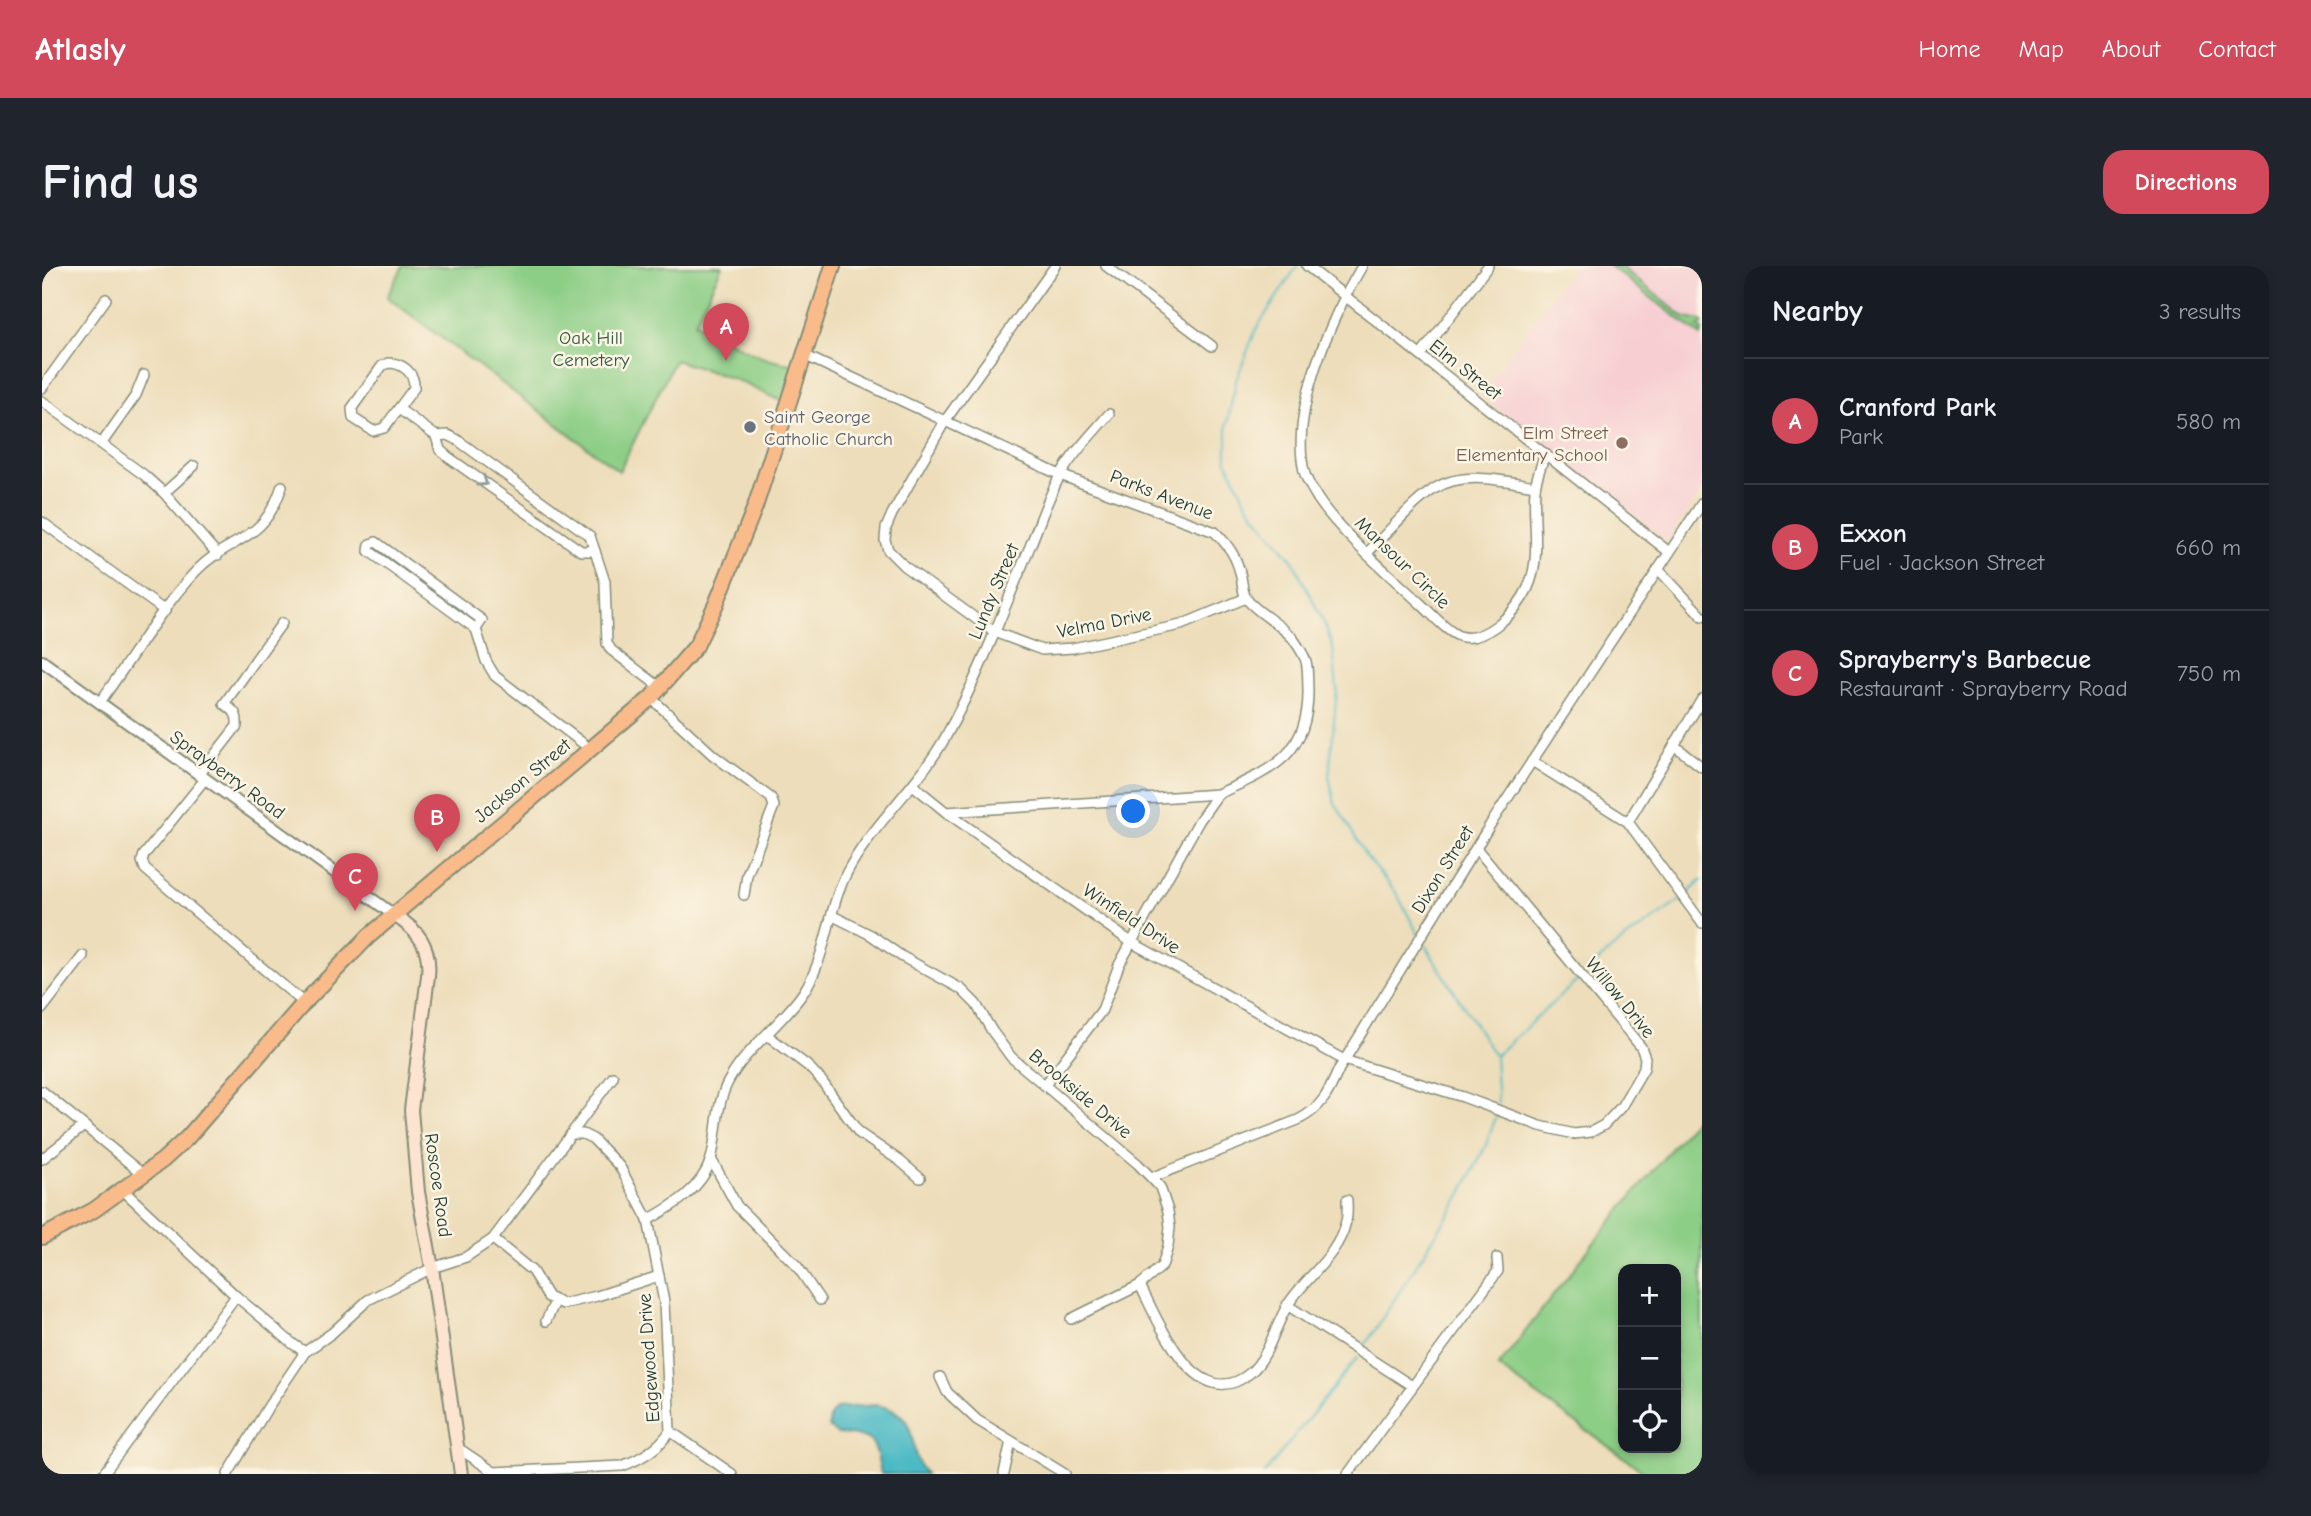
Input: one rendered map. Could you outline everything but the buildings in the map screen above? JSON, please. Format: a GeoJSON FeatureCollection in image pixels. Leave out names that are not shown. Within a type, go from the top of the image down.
{"type":"FeatureCollection","features":[{"type":"Feature","properties":{"kind":"main road","name":"Jackson Street"},"geometry":{"type":"LineString","coordinates":[[42,1237],[124,1191],[187,1138],[304,1003],[354,950],[656,693],[695,646],[716,604],[755,507],[834,266]]}},
{"type":"Feature","properties":{"kind":"main road","name":"Roscoe Road"},"geometry":{"type":"LineString","coordinates":[[394,915],[417,932],[428,956],[428,976],[411,1110],[418,1192],[432,1268],[461,1474]]}},
{"type":"Feature","properties":{"kind":"street"},"geometry":{"type":"LineString","coordinates":[[945,421],[1055,266]]}},
{"type":"Feature","properties":{"kind":"street"},"geometry":{"type":"LineString","coordinates":[[1106,266],[1212,346]]}},
{"type":"Feature","properties":{"kind":"street","name":"Elm Street"},"geometry":{"type":"LineString","coordinates":[[1307,266],[1669,552]]}},
{"type":"Feature","properties":{"kind":"street","name":"Mansour Circle"},"geometry":{"type":"LineString","coordinates":[[1362,266],[1315,367],[1306,399],[1301,450],[1304,474],[1319,500],[1341,527],[1458,636],[1491,631],[1515,608],[1533,576],[1537,556],[1535,486],[1545,453]]}},
{"type":"Feature","properties":{"kind":"street"},"geometry":{"type":"LineString","coordinates":[[1421,355],[1488,266]]}},
{"type":"Feature","properties":{"kind":"street"},"geometry":{"type":"LineString","coordinates":[[42,388],[106,299]]}},
{"type":"Feature","properties":{"kind":"street","name":"Parks Avenue"},"geometry":{"type":"LineString","coordinates":[[804,355],[1060,475],[1215,532],[1233,550],[1246,597]]}},
{"type":"Feature","properties":{"kind":"street"},"geometry":{"type":"LineString","coordinates":[[388,363],[400,365],[411,374],[414,381],[414,388],[399,409],[384,428],[377,432],[364,428],[352,415],[355,403],[382,366],[388,363]]}},
{"type":"Feature","properties":{"kind":"street"},"geometry":{"type":"LineString","coordinates":[[102,443],[136,395],[144,375]]}},
{"type":"Feature","properties":{"kind":"street"},"geometry":{"type":"LineString","coordinates":[[42,401],[135,467],[164,493],[218,555]]}},
{"type":"Feature","properties":{"kind":"street"},"geometry":{"type":"LineString","coordinates":[[399,409],[436,436],[447,435],[456,439],[587,533],[594,542],[605,582],[607,643],[611,650],[656,693],[706,749],[771,798],[774,806],[747,875],[744,895]]}},
{"type":"Feature","properties":{"kind":"street","name":"Lundy Street"},"geometry":{"type":"LineString","coordinates":[[711,1159],[719,1107],[727,1083],[741,1062],[804,992],[820,959],[837,898],[850,866],[891,810],[914,786],[943,741],[968,695],[1060,475],[1109,414]]}},
{"type":"Feature","properties":{"kind":"street","name":"Velma Drive"},"geometry":{"type":"LineString","coordinates":[[945,421],[892,513],[885,531],[888,550],[904,566],[994,632],[1042,650],[1073,648],[1181,625],[1246,597]]}},
{"type":"Feature","properties":{"kind":"street"},"geometry":{"type":"LineString","coordinates":[[436,436],[438,447],[444,454],[581,551],[596,551]]}},
{"type":"Feature","properties":{"kind":"street"},"geometry":{"type":"LineString","coordinates":[[164,493],[194,466]]}},
{"type":"Feature","properties":{"kind":"street"},"geometry":{"type":"LineString","coordinates":[[1368,552],[1435,488],[1451,482],[1478,478],[1535,486]]}},
{"type":"Feature","properties":{"kind":"street"},"geometry":{"type":"LineString","coordinates":[[100,702],[197,570],[257,530],[276,505],[282,486]]}},
{"type":"Feature","properties":{"kind":"street","name":"Dixon Street"},"geometry":{"type":"LineString","coordinates":[[1153,1177],[1312,1113],[1324,1101],[1344,1060],[1476,848],[1702,503]]}},
{"type":"Feature","properties":{"kind":"street"},"geometry":{"type":"LineString","coordinates":[[42,522],[165,611]]}},
{"type":"Feature","properties":{"kind":"street"},"geometry":{"type":"LineString","coordinates":[[476,629],[482,620],[376,542],[370,544],[369,551],[476,629],[486,661],[495,676],[589,748]]}},
{"type":"Feature","properties":{"kind":"street"},"geometry":{"type":"LineString","coordinates":[[1658,569],[1702,616]]}},
{"type":"Feature","properties":{"kind":"street"},"geometry":{"type":"LineString","coordinates":[[946,812],[1218,794],[1252,778],[1279,761],[1294,748],[1304,728],[1308,704],[1308,663],[1292,637],[1246,597]]}},
{"type":"Feature","properties":{"kind":"street"},"geometry":{"type":"LineString","coordinates":[[282,623],[224,704],[233,710],[238,718],[237,726],[142,861],[145,869],[304,1003]]}},
{"type":"Feature","properties":{"kind":"street","name":"Sprayberry Road"},"geometry":{"type":"LineString","coordinates":[[42,661],[394,915]]}},
{"type":"Feature","properties":{"kind":"street"},"geometry":{"type":"LineString","coordinates":[[1628,822],[1702,699]]}},
{"type":"Feature","properties":{"kind":"street"},"geometry":{"type":"LineString","coordinates":[[1675,746],[1702,766]]}},
{"type":"Feature","properties":{"kind":"street"},"geometry":{"type":"LineString","coordinates":[[1532,761],[1628,822],[1702,923]]}},
{"type":"Feature","properties":{"kind":"street","name":"Winfield Drive"},"geometry":{"type":"LineString","coordinates":[[914,786],[946,812],[1131,942],[1344,1060]]}},
{"type":"Feature","properties":{"kind":"street"},"geometry":{"type":"LineString","coordinates":[[1045,1085],[1101,1010],[1131,942],[1199,821],[1218,794]]}},
{"type":"Feature","properties":{"kind":"street","name":"Willow Drive"},"geometry":{"type":"LineString","coordinates":[[1344,1060],[1463,1097],[1540,1126],[1574,1134],[1591,1132],[1604,1125],[1621,1107],[1637,1083],[1646,1058],[1641,1047],[1476,848]]}},
{"type":"Feature","properties":{"kind":"street","name":"Brookside Drive"},"geometry":{"type":"LineString","coordinates":[[833,916],[871,935],[901,956],[961,989],[976,1004],[1011,1057],[1153,1177],[1160,1188],[1168,1211],[1168,1247],[1162,1266],[1140,1285],[1071,1319]]}},
{"type":"Feature","properties":{"kind":"street"},"geometry":{"type":"LineString","coordinates":[[42,1009],[83,956]]}},
{"type":"Feature","properties":{"kind":"street"},"geometry":{"type":"LineString","coordinates":[[767,1035],[809,1067],[859,1133],[920,1178]]}},
{"type":"Feature","properties":{"kind":"street"},"geometry":{"type":"LineString","coordinates":[[228,1474],[268,1407],[306,1352],[332,1333],[368,1300],[432,1268],[466,1257],[494,1239],[613,1077]]}},
{"type":"Feature","properties":{"kind":"street"},"geometry":{"type":"LineString","coordinates":[[42,1091],[145,1176]]}},
{"type":"Feature","properties":{"kind":"street"},"geometry":{"type":"LineString","coordinates":[[42,1159],[84,1126]]}},
{"type":"Feature","properties":{"kind":"street","name":"Edgewood Drive"},"geometry":{"type":"LineString","coordinates":[[495,1473],[622,1466],[637,1460],[662,1442],[670,1431],[664,1302],[648,1220],[620,1167],[593,1139],[583,1134],[571,1134]]}},
{"type":"Feature","properties":{"kind":"street"},"geometry":{"type":"LineString","coordinates":[[648,1220],[667,1210],[692,1191],[711,1159]]}},
{"type":"Feature","properties":{"kind":"street"},"geometry":{"type":"LineString","coordinates":[[711,1159],[737,1206],[797,1266],[820,1300]]}},
{"type":"Feature","properties":{"kind":"street"},"geometry":{"type":"LineString","coordinates":[[124,1191],[236,1296],[306,1352]]}},
{"type":"Feature","properties":{"kind":"street"},"geometry":{"type":"LineString","coordinates":[[1140,1285],[1183,1363],[1198,1376],[1217,1384],[1234,1382],[1250,1373],[1259,1362],[1287,1305],[1334,1250],[1346,1221],[1347,1200]]}},
{"type":"Feature","properties":{"kind":"street"},"geometry":{"type":"LineString","coordinates":[[494,1239],[531,1271],[543,1290],[555,1302],[570,1303],[659,1276]]}},
{"type":"Feature","properties":{"kind":"street"},"geometry":{"type":"LineString","coordinates":[[1348,1474],[1498,1271],[1497,1258]]}},
{"type":"Feature","properties":{"kind":"street"},"geometry":{"type":"LineString","coordinates":[[103,1474],[236,1296]]}},
{"type":"Feature","properties":{"kind":"street"},"geometry":{"type":"LineString","coordinates":[[546,1321],[555,1302]]}},
{"type":"Feature","properties":{"kind":"street"},"geometry":{"type":"LineString","coordinates":[[1287,1305],[1412,1386]]}},
{"type":"Feature","properties":{"kind":"street"},"geometry":{"type":"LineString","coordinates":[[940,1377],[947,1392],[978,1420],[1065,1474]]}},
{"type":"Feature","properties":{"kind":"street"},"geometry":{"type":"LineString","coordinates":[[670,1431],[732,1474]]}},
{"type":"Feature","properties":{"kind":"street"},"geometry":{"type":"LineString","coordinates":[[1003,1474],[1011,1441]]}},
{"type":"Feature","properties":{"kind":"street"},"geometry":{"type":"LineString","coordinates":[[458,1448],[495,1473]]}},
{"type":"Feature","properties":{"kind":"shaded area","name":"Elm Street Elementary School"},"geometry":{"type":"Polygon","coordinates":[[[1574,266],[1702,266],[1702,491],[1667,540],[1480,395],[1574,266]]]}},
{"type":"Feature","properties":{"kind":"green space","name":"Oak Hill Cemetery"},"geometry":{"type":"Polygon","coordinates":[[[403,266],[722,266],[695,323],[767,359],[794,364],[783,402],[734,379],[675,360],[619,471],[387,297],[403,266]]]}},
{"type":"Feature","properties":{"kind":"green space"},"geometry":{"type":"Polygon","coordinates":[[[1610,266],[1620,266],[1685,318],[1702,321],[1702,326],[1697,327],[1702,330],[1701,336],[1610,266]]]}},
{"type":"Feature","properties":{"kind":"green space"},"geometry":{"type":"Polygon","coordinates":[[[1702,1111],[1702,1474],[1647,1474],[1498,1367],[1592,1245],[1702,1111]]]}},
{"type":"Feature","properties":{"kind":"water"},"geometry":{"type":"Polygon","coordinates":[[[877,1405],[892,1410],[908,1425],[915,1453],[925,1474],[881,1474],[877,1453],[871,1441],[859,1436],[837,1434],[829,1427],[830,1416],[837,1408],[877,1405]]]}},
{"type":"Feature","properties":{"kind":"waterway"},"geometry":{"type":"LineString","coordinates":[[1297,266],[1256,329],[1236,381],[1227,425],[1227,461],[1247,504],[1293,561],[1326,627],[1333,648],[1337,689],[1329,777],[1335,803],[1366,856],[1397,894],[1418,934]]}},
{"type":"Feature","properties":{"kind":"waterway"},"geometry":{"type":"LineString","coordinates":[[1685,896],[1702,880]]}},
{"type":"Feature","properties":{"kind":"waterway"},"geometry":{"type":"LineString","coordinates":[[1586,972],[1614,947],[1681,900]]}},
{"type":"Feature","properties":{"kind":"waterway"},"geometry":{"type":"LineString","coordinates":[[1423,942],[1495,1056],[1498,1105]]}},
{"type":"Feature","properties":{"kind":"waterway"},"geometry":{"type":"LineString","coordinates":[[1496,1055],[1579,979]]}},
{"type":"Feature","properties":{"kind":"waterway"},"geometry":{"type":"LineString","coordinates":[[1364,1347],[1461,1195],[1486,1145],[1497,1114]]}},
{"type":"Feature","properties":{"kind":"waterway"},"geometry":{"type":"LineString","coordinates":[[1264,1474],[1358,1357]]}},
{"type":"Feature","properties":{"kind":"place","name":"Cranford Park"},"geometry":{"type":"Point","coordinates":[726,361]}},
{"type":"Feature","properties":{"kind":"place","name":"Saint George Catholic Church"},"geometry":{"type":"Point","coordinates":[750,427]}},
{"type":"Feature","properties":{"kind":"place","name":"Elm Street Elementary School"},"geometry":{"type":"Point","coordinates":[1622,443]}},
{"type":"Feature","properties":{"kind":"place","name":"Exxon"},"geometry":{"type":"Point","coordinates":[437,852]}},
{"type":"Feature","properties":{"kind":"place","name":"Sprayberry's Barbecue"},"geometry":{"type":"Point","coordinates":[355,911]}}]}
